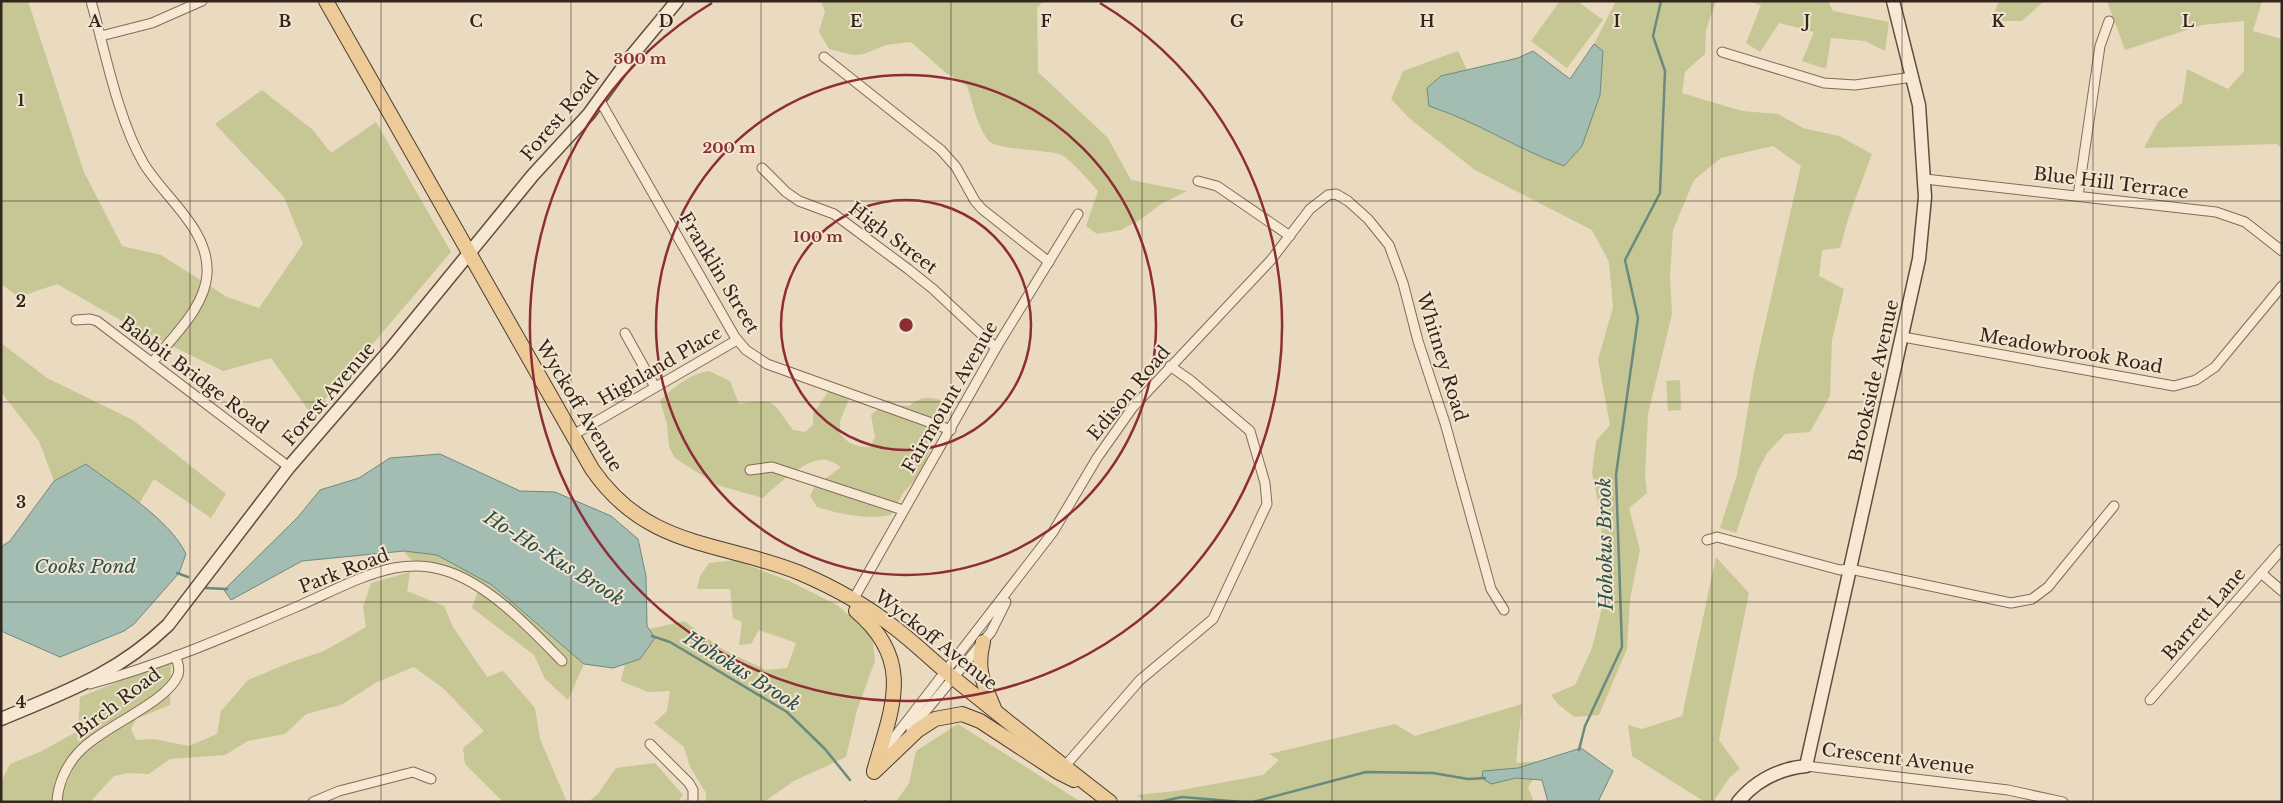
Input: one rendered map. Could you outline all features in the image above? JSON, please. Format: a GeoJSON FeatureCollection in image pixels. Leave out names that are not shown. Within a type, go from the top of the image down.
{"type":"FeatureCollection","features":[{"type":"Feature","properties":{"kind":"main road","name":"Wyckoff Avenue"},"geometry":{"type":"LineString","coordinates":[[326,1],[423,168],[468,253],[601,483],[620,503],[643,520],[693,542],[774,564],[853,600],[896,628],[950,674],[1110,802]]}},
{"type":"Feature","properties":{"kind":"main road","name":"Forest Road"},"geometry":{"type":"LineString","coordinates":[[468,253],[599,99],[677,1]]}},
{"type":"Feature","properties":{"kind":"main road","name":"Brookside Avenue"},"geometry":{"type":"LineString","coordinates":[[1806,766],[1903,337],[1923,235],[1925,179],[1919,105],[1893,1]]}},
{"type":"Feature","properties":{"kind":"main road","name":"Forest Avenue"},"geometry":{"type":"LineString","coordinates":[[1,720],[72,689],[114,668],[151,641],[184,607],[218,559],[289,467],[390,350],[468,253]]}},
{"type":"Feature","properties":{"kind":"main road"},"geometry":{"type":"LineString","coordinates":[[828,587],[872,625],[882,638],[891,658],[894,684],[892,714],[874,772]]}},
{"type":"Feature","properties":{"kind":"main road"},"geometry":{"type":"LineString","coordinates":[[983,642],[979,659],[981,678],[996,711]]}},
{"type":"Feature","properties":{"kind":"main road"},"geometry":{"type":"LineString","coordinates":[[874,772],[918,730],[935,719],[962,714],[980,720],[1058,772],[1095,790]]}},
{"type":"Feature","properties":{"kind":"main road","name":"Crescent Avenue"},"geometry":{"type":"LineString","coordinates":[[1738,802],[1750,789],[1768,776],[1780,771],[1806,766]]}},
{"type":"Feature","properties":{"kind":"street"},"geometry":{"type":"LineString","coordinates":[[91,1],[134,143],[156,182],[199,238],[206,260],[205,284],[199,300],[152,363]]}},
{"type":"Feature","properties":{"kind":"street"},"geometry":{"type":"LineString","coordinates":[[101,36],[152,23],[202,1]]}},
{"type":"Feature","properties":{"kind":"street"},"geometry":{"type":"LineString","coordinates":[[2078,196],[2100,46],[2109,21]]}},
{"type":"Feature","properties":{"kind":"street"},"geometry":{"type":"LineString","coordinates":[[1722,52],[1824,83],[1854,85],[1913,77]]}},
{"type":"Feature","properties":{"kind":"street"},"geometry":{"type":"LineString","coordinates":[[824,57],[946,155],[982,209],[1049,262]]}},
{"type":"Feature","properties":{"kind":"street","name":"Franklin Street"},"geometry":{"type":"LineString","coordinates":[[599,99],[737,340],[746,350],[768,364],[951,430]]}},
{"type":"Feature","properties":{"kind":"street","name":"High Street"},"geometry":{"type":"LineString","coordinates":[[762,168],[786,192],[799,200],[834,214],[908,269],[933,289],[996,348]]}},
{"type":"Feature","properties":{"kind":"street","name":"Blue Hill Terrace"},"geometry":{"type":"LineString","coordinates":[[1925,179],[2216,212],[2231,216],[2258,231],[2282,251]]}},
{"type":"Feature","properties":{"kind":"street"},"geometry":{"type":"LineString","coordinates":[[1198,181],[1217,186],[1290,236]]}},
{"type":"Feature","properties":{"kind":"street","name":"Whitney Road"},"geometry":{"type":"LineString","coordinates":[[1290,236],[1320,200],[1328,195],[1336,194],[1348,201],[1368,219],[1389,245],[1401,277],[1418,341],[1445,423],[1491,590],[1504,610]]}},
{"type":"Feature","properties":{"kind":"street","name":"Fairmount Avenue"},"geometry":{"type":"LineString","coordinates":[[853,600],[996,348],[1078,214]]}},
{"type":"Feature","properties":{"kind":"street","name":"Edison Road"},"geometry":{"type":"LineString","coordinates":[[874,772],[950,674],[1053,532],[1096,458],[1133,407],[1271,260],[1290,236]]}},
{"type":"Feature","properties":{"kind":"street","name":"Meadowbrook Road"},"geometry":{"type":"LineString","coordinates":[[1903,337],[2174,386],[2196,380],[2214,367],[2282,286]]}},
{"type":"Feature","properties":{"kind":"street","name":"Babbit Bridge Road"},"geometry":{"type":"LineString","coordinates":[[76,320],[90,319],[97,321],[289,467]]}},
{"type":"Feature","properties":{"kind":"street"},"geometry":{"type":"LineString","coordinates":[[625,333],[654,388]]}},
{"type":"Feature","properties":{"kind":"street","name":"Highland Place"},"geometry":{"type":"LineString","coordinates":[[573,435],[737,340]]}},
{"type":"Feature","properties":{"kind":"street"},"geometry":{"type":"LineString","coordinates":[[1066,766],[1140,680],[1213,619],[1267,504],[1265,483],[1250,431],[1170,366]]}},
{"type":"Feature","properties":{"kind":"street"},"geometry":{"type":"LineString","coordinates":[[750,470],[772,467],[903,510]]}},
{"type":"Feature","properties":{"kind":"street"},"geometry":{"type":"LineString","coordinates":[[1707,540],[1717,537],[1840,570],[1850,569],[2000,602],[2023,602],[2041,594],[2048,588],[2114,506]]}},
{"type":"Feature","properties":{"kind":"street","name":"Barrett Lane"},"geometry":{"type":"LineString","coordinates":[[2150,700],[2282,549]]}},
{"type":"Feature","properties":{"kind":"street","name":"Park Road"},"geometry":{"type":"LineString","coordinates":[[72,689],[132,673],[380,572],[410,566],[441,569],[471,582],[534,631],[562,661]]}},
{"type":"Feature","properties":{"kind":"street"},"geometry":{"type":"LineString","coordinates":[[2261,573],[2282,591]]}},
{"type":"Feature","properties":{"kind":"street","name":"Edison Road"},"geometry":{"type":"LineString","coordinates":[[950,674],[991,632],[1013,586]]}},
{"type":"Feature","properties":{"kind":"street","name":"Birch Road"},"geometry":{"type":"LineString","coordinates":[[57,802],[65,773],[78,753],[113,726],[166,690],[178,673],[179,667],[175,656]]}},
{"type":"Feature","properties":{"kind":"street"},"geometry":{"type":"LineString","coordinates":[[650,744],[689,782],[693,790],[694,802]]}},
{"type":"Feature","properties":{"kind":"street","name":"Crescent Avenue"},"geometry":{"type":"LineString","coordinates":[[1806,766],[1918,778],[2020,792],[2063,802]]}},
{"type":"Feature","properties":{"kind":"street"},"geometry":{"type":"LineString","coordinates":[[313,802],[339,791],[413,772],[431,779]]}},
{"type":"Feature","properties":{"kind":"street"},"geometry":{"type":"LineString","coordinates":[[2018,802],[2020,792]]}},
{"type":"Feature","properties":{"kind":"green space"},"geometry":{"type":"Polygon","coordinates":[[[1,1],[28,1],[84,172],[122,246],[161,255],[227,297],[259,308],[303,244],[284,197],[215,124],[262,90],[313,130],[331,153],[376,122],[451,252],[312,415],[271,358],[223,371],[129,325],[57,284],[19,297],[1,284],[1,1]]]}},
{"type":"Feature","properties":{"kind":"green space"},"geometry":{"type":"Polygon","coordinates":[[[821,1],[1043,1],[1037,8],[1038,72],[1108,138],[1131,180],[1187,191],[1161,204],[1143,218],[1121,230],[1097,234],[1086,226],[1098,191],[1068,160],[1052,152],[1009,148],[988,140],[978,120],[967,86],[946,73],[911,42],[886,45],[864,54],[853,55],[829,49],[819,32],[825,11],[821,1]]]}},
{"type":"Feature","properties":{"kind":"green space"},"geometry":{"type":"Polygon","coordinates":[[[1560,1],[1577,1],[1603,20],[1567,68],[1531,41],[1560,1]]]}},
{"type":"Feature","properties":{"kind":"green space"},"geometry":{"type":"Polygon","coordinates":[[[1616,1],[1716,1],[1706,30],[1705,54],[1685,72],[1682,93],[1742,111],[1778,114],[1803,128],[1839,136],[1872,154],[1849,216],[1840,248],[1822,250],[1819,276],[1844,289],[1832,340],[1830,396],[1810,432],[1785,434],[1767,453],[1757,472],[1736,533],[1720,528],[1737,475],[1754,372],[1801,166],[1773,146],[1721,158],[1694,180],[1673,230],[1670,276],[1672,314],[1648,414],[1645,476],[1647,493],[1629,508],[1640,550],[1630,599],[1627,649],[1599,715],[1574,717],[1558,704],[1551,695],[1575,685],[1592,648],[1603,604],[1601,516],[1592,473],[1596,441],[1610,425],[1598,360],[1613,307],[1609,262],[1592,230],[1475,170],[1409,118],[1391,99],[1403,71],[1458,51],[1467,70],[1441,76],[1429,106],[1447,112],[1530,152],[1564,166],[1582,146],[1600,95],[1603,51],[1594,44],[1616,1]]]}},
{"type":"Feature","properties":{"kind":"green space"},"geometry":{"type":"Polygon","coordinates":[[[1747,1],[1828,1],[1833,11],[1889,22],[1885,51],[1865,41],[1831,38],[1826,69],[1802,61],[1814,32],[1779,23],[1760,52],[1746,43],[1761,5],[1747,1]]]}},
{"type":"Feature","properties":{"kind":"green space"},"geometry":{"type":"Polygon","coordinates":[[[1999,1],[2044,1],[2022,21],[1991,21],[1999,1]]]}},
{"type":"Feature","properties":{"kind":"green space"},"geometry":{"type":"Polygon","coordinates":[[[2107,1],[2262,1],[2253,31],[2282,39],[2282,148],[2277,144],[2144,148],[2158,122],[2182,103],[2187,69],[2228,89],[2244,71],[2244,21],[2202,25],[2125,50],[2107,1]]]}},
{"type":"Feature","properties":{"kind":"green space"},"geometry":{"type":"Polygon","coordinates":[[[1,343],[47,378],[133,420],[226,494],[211,518],[154,479],[139,504],[86,464],[54,481],[39,441],[1,392],[1,343]]]}},
{"type":"Feature","properties":{"kind":"green space"},"geometry":{"type":"Polygon","coordinates":[[[709,371],[730,381],[739,404],[761,401],[772,404],[777,407],[793,430],[805,432],[813,425],[813,414],[832,386],[844,387],[849,399],[840,421],[840,434],[850,443],[861,446],[870,447],[875,437],[871,415],[888,400],[898,405],[909,406],[920,399],[931,398],[940,400],[946,410],[935,432],[925,466],[919,476],[903,493],[891,515],[873,517],[854,516],[817,507],[810,496],[815,486],[841,467],[827,460],[819,460],[804,466],[763,498],[717,485],[675,458],[669,447],[667,424],[660,401],[682,382],[695,375],[709,371]]]}},
{"type":"Feature","properties":{"kind":"green space"},"geometry":{"type":"Polygon","coordinates":[[[1680,380],[1681,410],[1668,411],[1666,381],[1680,380]]]}},
{"type":"Feature","properties":{"kind":"green space"},"geometry":{"type":"Polygon","coordinates":[[[404,551],[437,555],[492,585],[584,664],[568,700],[545,679],[534,655],[472,608],[478,590],[410,559],[404,551]]]}},
{"type":"Feature","properties":{"kind":"green space"},"geometry":{"type":"Polygon","coordinates":[[[1716,557],[1749,593],[1719,740],[1740,769],[1730,777],[1713,802],[1705,802],[1632,756],[1628,725],[1642,729],[1682,716],[1716,557]]]}},
{"type":"Feature","properties":{"kind":"green space"},"geometry":{"type":"Polygon","coordinates":[[[735,560],[789,581],[837,605],[872,635],[875,661],[857,710],[846,757],[794,781],[764,802],[706,802],[706,793],[690,767],[684,747],[654,723],[667,711],[670,691],[648,692],[621,681],[625,664],[639,660],[655,639],[649,629],[684,621],[724,650],[766,670],[787,668],[796,643],[759,630],[751,644],[739,645],[742,622],[733,618],[730,589],[697,589],[700,576],[709,563],[735,560]]]}},
{"type":"Feature","properties":{"kind":"green space"},"geometry":{"type":"Polygon","coordinates":[[[410,572],[407,591],[444,606],[453,627],[487,677],[503,671],[535,708],[540,739],[567,802],[503,802],[465,764],[463,748],[484,731],[444,689],[414,667],[377,682],[341,705],[306,714],[285,734],[248,741],[225,755],[170,759],[149,774],[128,773],[114,776],[90,802],[1,802],[1,782],[10,764],[40,752],[78,731],[80,697],[171,661],[170,705],[136,719],[131,729],[136,740],[154,739],[189,746],[217,734],[221,711],[248,680],[324,651],[366,627],[363,607],[371,583],[410,572]]]}},
{"type":"Feature","properties":{"kind":"green space"},"geometry":{"type":"Polygon","coordinates":[[[1522,704],[1516,763],[1537,761],[1534,778],[1528,787],[1534,802],[1145,802],[1137,795],[1176,791],[1263,775],[1279,760],[1269,754],[1395,724],[1415,736],[1522,704]]]}},
{"type":"Feature","properties":{"kind":"green space"},"geometry":{"type":"Polygon","coordinates":[[[958,724],[1081,802],[896,802],[909,783],[916,751],[958,724]]]}},
{"type":"Feature","properties":{"kind":"green space"},"geometry":{"type":"Polygon","coordinates":[[[655,763],[683,795],[677,802],[588,802],[598,794],[616,768],[655,763]]]}},
{"type":"Feature","properties":{"kind":"water"},"geometry":{"type":"Polygon","coordinates":[[[1594,44],[1603,51],[1600,95],[1582,146],[1564,166],[1530,152],[1447,112],[1429,106],[1427,88],[1441,76],[1518,58],[1533,51],[1570,79],[1594,44]]]}},
{"type":"Feature","properties":{"kind":"water"},"geometry":{"type":"Polygon","coordinates":[[[440,454],[520,491],[555,492],[611,516],[638,539],[646,576],[647,626],[655,638],[640,659],[613,668],[584,664],[492,585],[437,555],[404,551],[302,561],[231,600],[224,590],[298,517],[320,490],[359,478],[390,458],[440,454]]]}},
{"type":"Feature","properties":{"kind":"water","name":"Cooks Pond"},"geometry":{"type":"Polygon","coordinates":[[[86,464],[155,516],[168,528],[186,554],[179,573],[134,624],[124,631],[60,657],[1,631],[1,547],[10,541],[54,481],[86,464]]]}},
{"type":"Feature","properties":{"kind":"water"},"geometry":{"type":"Polygon","coordinates":[[[1581,748],[1613,771],[1598,802],[1548,802],[1542,780],[1516,778],[1491,784],[1482,778],[1483,771],[1518,768],[1581,748]]]}},
{"type":"Feature","properties":{"kind":"waterway","name":"Hohokus Brook"},"geometry":{"type":"LineString","coordinates":[[1579,750],[1585,726],[1622,647],[1616,475],[1638,318],[1625,260],[1660,193],[1665,71],[1653,36],[1661,1]]}},
{"type":"Feature","properties":{"kind":"waterway","name":"Ho-Ho-Kus Brook"},"geometry":{"type":"LineString","coordinates":[[177,573],[188,577]]}},
{"type":"Feature","properties":{"kind":"waterway","name":"Ho-Ho-Kus Brook"},"geometry":{"type":"LineString","coordinates":[[206,588],[227,589]]}},
{"type":"Feature","properties":{"kind":"waterway","name":"Hohokus Brook"},"geometry":{"type":"LineString","coordinates":[[652,636],[670,642],[787,712],[825,749],[850,780]]}},
{"type":"Feature","properties":{"kind":"waterway","name":"Hohokus Brook"},"geometry":{"type":"LineString","coordinates":[[1253,802],[1366,772],[1433,773],[1468,779],[1485,778]]}},
{"type":"Feature","properties":{"kind":"waterway","name":"Hohokus Brook"},"geometry":{"type":"LineString","coordinates":[[1159,802],[1182,797],[1242,802]]}}]}
